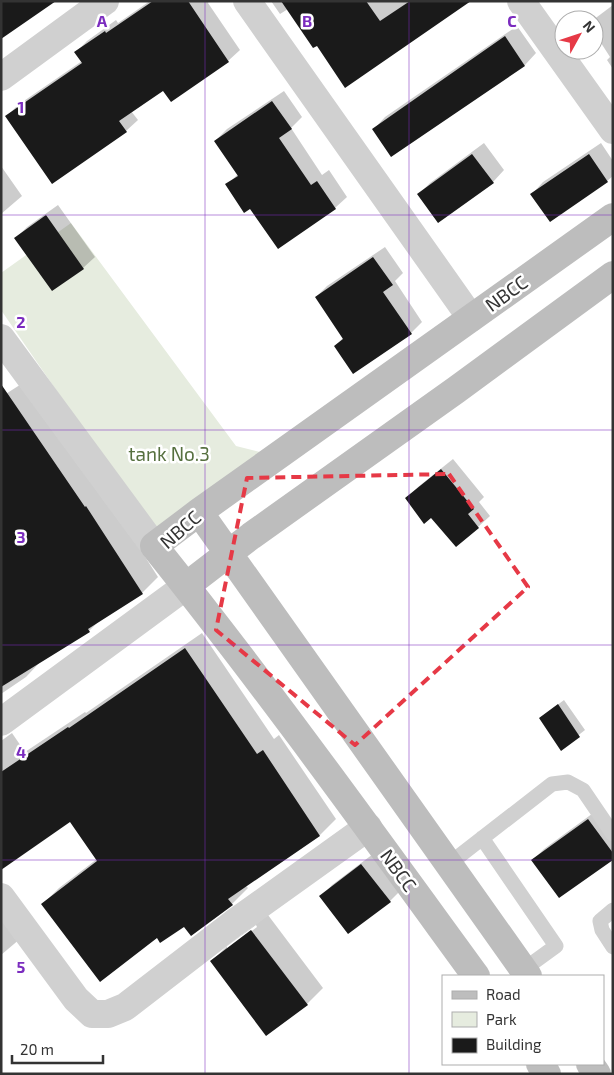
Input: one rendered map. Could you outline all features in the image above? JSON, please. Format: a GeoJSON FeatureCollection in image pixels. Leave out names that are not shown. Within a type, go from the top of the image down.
{"type":"FeatureCollection","features":[{"type":"Feature","properties":{"kind":"street"},"geometry":{"type":"LineString","coordinates":[[1,77],[73,11],[105,1]]}},
{"type":"Feature","properties":{"kind":"street"},"geometry":{"type":"LineString","coordinates":[[247,1],[471,318]]}},
{"type":"Feature","properties":{"kind":"street"},"geometry":{"type":"LineString","coordinates":[[521,1],[613,130]]}},
{"type":"Feature","properties":{"kind":"street","name":"NBCC"},"geometry":{"type":"LineString","coordinates":[[475,975],[368,827],[154,546],[613,217]]}},
{"type":"Feature","properties":{"kind":"street"},"geometry":{"type":"LineString","coordinates":[[1,722],[251,536],[613,275]]}},
{"type":"Feature","properties":{"kind":"street"},"geometry":{"type":"LineString","coordinates":[[3,343],[154,546]]}},
{"type":"Feature","properties":{"kind":"street"},"geometry":{"type":"LineString","coordinates":[[199,512],[526,973]]}},
{"type":"Feature","properties":{"kind":"street"},"geometry":{"type":"LineString","coordinates":[[1,897],[76,999],[92,1014],[108,1014],[125,1007],[234,923],[368,827]]}},
{"type":"Feature","properties":{"kind":"lane"},"geometry":{"type":"LineString","coordinates":[[449,864],[552,784],[568,782],[583,790],[613,834]]}},
{"type":"Feature","properties":{"kind":"lane"},"geometry":{"type":"LineString","coordinates":[[482,838],[556,946],[526,973]]}},
{"type":"Feature","properties":{"kind":"lane"},"geometry":{"type":"LineString","coordinates":[[613,910],[600,921],[602,930],[613,947]]}},
{"type":"Feature","properties":{"kind":"highlighted area"},"geometry":{"type":"Polygon","coordinates":[[[449,474],[528,587],[355,745],[216,630],[247,478],[449,474]]]}},
{"type":"Feature","properties":{"kind":"green space","name":"tank No.3"},"geometry":{"type":"Polygon","coordinates":[[[71,223],[236,446],[260,452],[160,541],[1,310],[1,273],[71,223]]]}},
{"type":"Feature","properties":{"kind":"building"},"geometry":{"type":"Polygon","coordinates":[[[1,1],[56,1],[1,39],[1,1]]]}},
{"type":"Feature","properties":{"kind":"building"},"geometry":{"type":"Polygon","coordinates":[[[153,1],[188,1],[229,62],[171,102],[163,91],[119,121],[127,132],[52,184],[5,116],[82,63],[74,52],[153,1]]]}},
{"type":"Feature","properties":{"kind":"building"},"geometry":{"type":"Polygon","coordinates":[[[281,1],[366,1],[380,21],[410,1],[471,1],[345,88],[317,46],[313,48],[281,1]]]}},
{"type":"Feature","properties":{"kind":"building"},"geometry":{"type":"Polygon","coordinates":[[[505,36],[525,66],[391,157],[372,129],[505,36]]]}},
{"type":"Feature","properties":{"kind":"building"},"geometry":{"type":"Polygon","coordinates":[[[272,101],[292,129],[279,138],[311,185],[317,181],[336,209],[278,249],[250,209],[244,213],[225,184],[238,176],[214,141],[272,101]]]}},
{"type":"Feature","properties":{"kind":"building"},"geometry":{"type":"Polygon","coordinates":[[[472,154],[494,183],[438,223],[417,194],[472,154]]]}},
{"type":"Feature","properties":{"kind":"building"},"geometry":{"type":"Polygon","coordinates":[[[589,154],[608,182],[550,222],[530,194],[589,154]]]}},
{"type":"Feature","properties":{"kind":"building"},"geometry":{"type":"Polygon","coordinates":[[[46,215],[84,269],[52,291],[14,238],[46,215]]]}},
{"type":"Feature","properties":{"kind":"building"},"geometry":{"type":"Polygon","coordinates":[[[373,257],[393,285],[383,292],[412,334],[353,374],[334,346],[343,339],[315,297],[373,257]]]}},
{"type":"Feature","properties":{"kind":"building"},"geometry":{"type":"Polygon","coordinates":[[[1,384],[86,506],[143,594],[88,629],[90,632],[1,687],[1,384]]]}},
{"type":"Feature","properties":{"kind":"building"},"geometry":{"type":"Polygon","coordinates":[[[441,469],[474,509],[468,514],[479,528],[456,547],[431,518],[424,524],[405,498],[441,469]]]}},
{"type":"Feature","properties":{"kind":"building"},"geometry":{"type":"Polygon","coordinates":[[[185,648],[257,754],[263,750],[320,836],[228,899],[233,905],[191,936],[184,927],[160,943],[157,938],[100,982],[41,904],[97,861],[70,822],[1,870],[1,772],[69,728],[185,648]]]}},
{"type":"Feature","properties":{"kind":"building"},"geometry":{"type":"Polygon","coordinates":[[[558,704],[580,737],[561,751],[539,718],[558,704]]]}},
{"type":"Feature","properties":{"kind":"building"},"geometry":{"type":"Polygon","coordinates":[[[588,819],[613,853],[613,860],[559,898],[531,860],[588,819]]]}},
{"type":"Feature","properties":{"kind":"building"},"geometry":{"type":"Polygon","coordinates":[[[361,864],[391,902],[348,934],[319,896],[361,864]]]}},
{"type":"Feature","properties":{"kind":"building"},"geometry":{"type":"Polygon","coordinates":[[[251,930],[308,1005],[266,1036],[210,961],[251,930]]]}}]}
